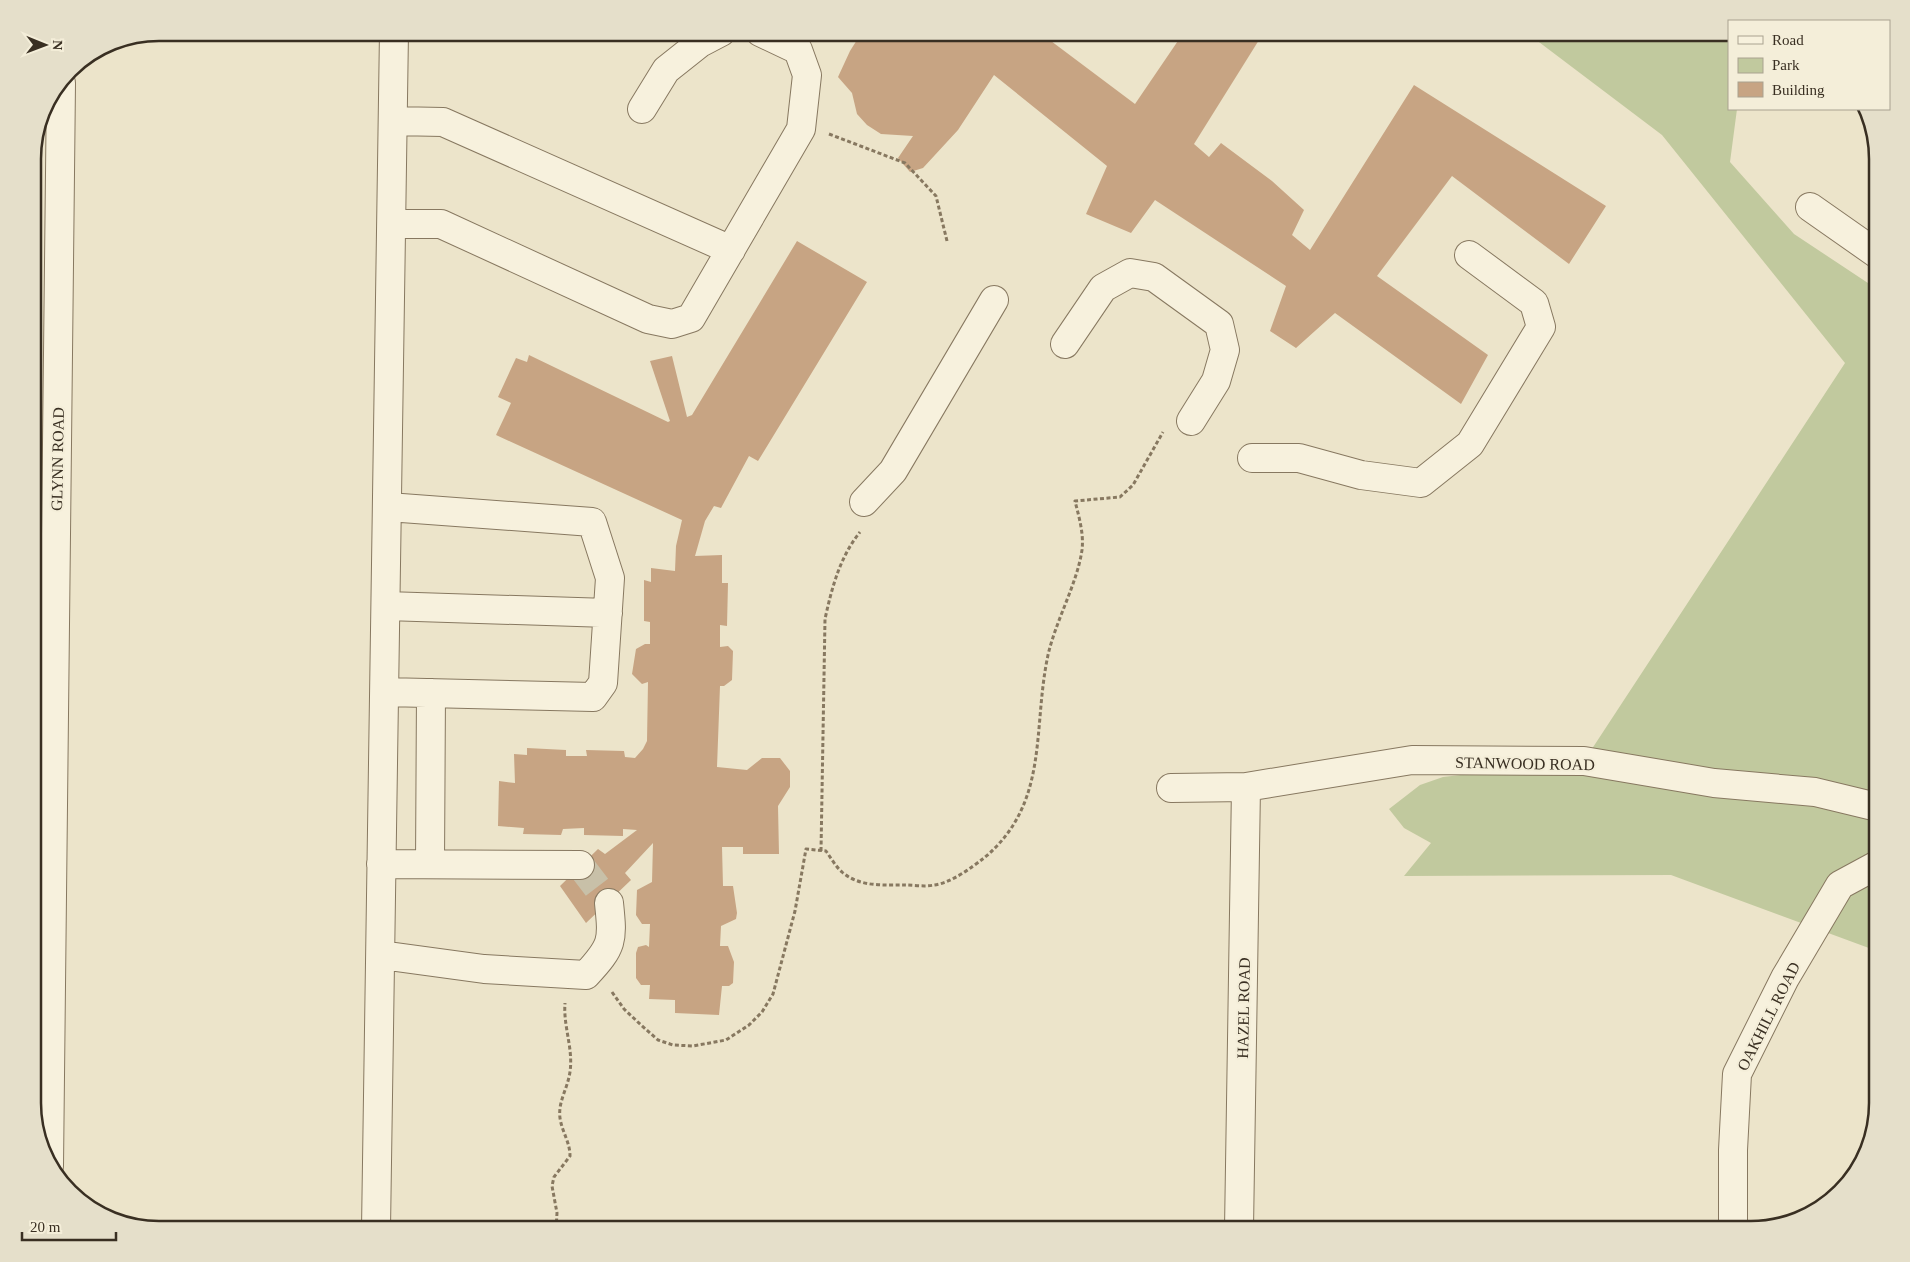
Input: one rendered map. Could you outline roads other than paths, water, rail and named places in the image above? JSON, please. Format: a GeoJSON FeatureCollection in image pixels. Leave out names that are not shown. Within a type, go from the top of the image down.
{"type":"FeatureCollection","features":[{"type":"Feature","properties":{"kind":"street"},"geometry":{"type":"LineString","coordinates":[[376,1221],[394,41]]}},
{"type":"Feature","properties":{"kind":"street"},"geometry":{"type":"LineString","coordinates":[[642,109],[666,70],[704,41]]}},
{"type":"Feature","properties":{"kind":"street"},"geometry":{"type":"LineString","coordinates":[[392,224],[441,224],[648,319],[672,324],[691,318],[801,128],[807,75],[798,50],[779,41]]}},
{"type":"Feature","properties":{"kind":"street","name":"GLYNN ROAD"},"geometry":{"type":"LineString","coordinates":[[49,1146],[61,94]]}},
{"type":"Feature","properties":{"kind":"street"},"geometry":{"type":"LineString","coordinates":[[393,121],[443,122],[731,250]]}},
{"type":"Feature","properties":{"kind":"street"},"geometry":{"type":"LineString","coordinates":[[1810,207],[1869,248]]}},
{"type":"Feature","properties":{"kind":"street"},"geometry":{"type":"LineString","coordinates":[[1252,458],[1299,458],[1361,475],[1421,483],[1470,444],[1541,327],[1534,303],[1469,255]]}},
{"type":"Feature","properties":{"kind":"street"},"geometry":{"type":"LineString","coordinates":[[1065,344],[1104,288],[1130,273],[1154,277],[1219,324],[1225,350],[1216,381],[1178,424]]}},
{"type":"Feature","properties":{"kind":"street"},"geometry":{"type":"LineString","coordinates":[[864,502],[893,470],[994,300]]}},
{"type":"Feature","properties":{"kind":"street"},"geometry":{"type":"LineString","coordinates":[[385,692],[593,697],[603,684],[610,578],[592,522],[388,507]]}},
{"type":"Feature","properties":{"kind":"street"},"geometry":{"type":"LineString","coordinates":[[386,606],[608,613]]}},
{"type":"Feature","properties":{"kind":"street"},"geometry":{"type":"LineString","coordinates":[[430,864],[431,693]]}},
{"type":"Feature","properties":{"kind":"street","name":"STANWOOD ROAD"},"geometry":{"type":"LineString","coordinates":[[1171,788],[1246,787],[1412,760],[1584,761],[1714,783],[1815,792],[1869,805]]}},
{"type":"Feature","properties":{"kind":"street","name":"HAZEL ROAD"},"geometry":{"type":"LineString","coordinates":[[1240,1221],[1246,787]]}},
{"type":"Feature","properties":{"kind":"street"},"geometry":{"type":"LineString","coordinates":[[381,864],[580,865]]}},
{"type":"Feature","properties":{"kind":"street","name":"OAKHILL ROAD"},"geometry":{"type":"LineString","coordinates":[[1733,1221],[1733,1150],[1738,1074],[1785,978],[1840,885],[1869,870]]}},
{"type":"Feature","properties":{"kind":"street"},"geometry":{"type":"LineString","coordinates":[[381,954],[484,969],[586,975],[600,960],[612,937],[609,903]]}},
{"type":"Feature","properties":{"kind":"tunnel"},"geometry":{"type":"LineString","coordinates":[[580,865],[609,903]]}}]}
